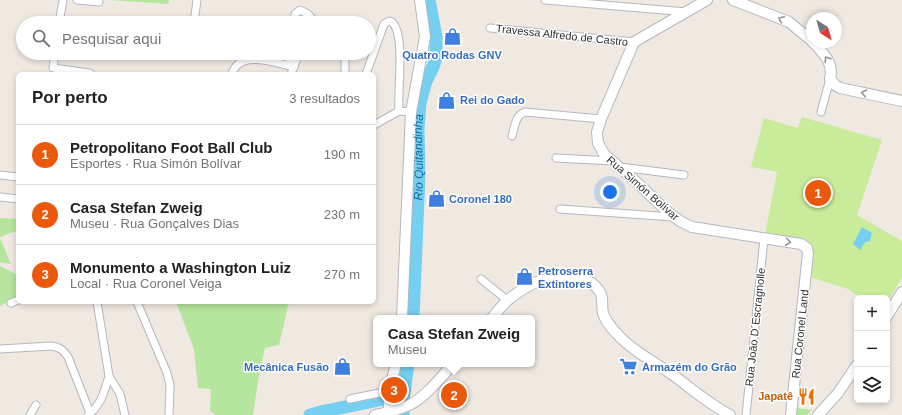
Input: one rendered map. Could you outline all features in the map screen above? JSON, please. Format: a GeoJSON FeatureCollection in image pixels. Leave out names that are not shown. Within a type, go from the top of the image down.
{"type":"FeatureCollection","features":[{"type":"Feature","properties":{"kind":"street"},"geometry":{"type":"LineString","coordinates":[[60,16],[63,0]]}},
{"type":"Feature","properties":{"kind":"street"},"geometry":{"type":"LineString","coordinates":[[77,0],[99,2]]}},
{"type":"Feature","properties":{"kind":"street"},"geometry":{"type":"LineString","coordinates":[[195,16],[197,0]]}},
{"type":"Feature","properties":{"kind":"street"},"geometry":{"type":"LineString","coordinates":[[402,315],[411,112],[425,37],[420,0]]}},
{"type":"Feature","properties":{"kind":"street"},"geometry":{"type":"LineString","coordinates":[[545,0],[687,12]]}},
{"type":"Feature","properties":{"kind":"street"},"geometry":{"type":"LineString","coordinates":[[634,42],[707,0]]}},
{"type":"Feature","properties":{"kind":"street"},"geometry":{"type":"LineString","coordinates":[[733,0],[789,22],[806,37]]}},
{"type":"Feature","properties":{"kind":"street"},"geometry":{"type":"LineString","coordinates":[[295,16],[295,14],[300,10],[310,16]]}},
{"type":"Feature","properties":{"kind":"street"},"geometry":{"type":"LineString","coordinates":[[376,46],[384,24],[389,21],[392,22],[396,28],[400,51],[399,111]]}},
{"type":"Feature","properties":{"kind":"street","name":"Travessa Alfredo de Castro"},"geometry":{"type":"LineString","coordinates":[[490,28],[634,42]]}},
{"type":"Feature","properties":{"kind":"street","name":"Rua Simón Bolívar"},"geometry":{"type":"LineString","coordinates":[[634,42],[601,119],[597,132],[598,143],[604,154],[673,217],[692,227],[801,244],[807,248],[808,252]]}},
{"type":"Feature","properties":{"kind":"street"},"geometry":{"type":"LineString","coordinates":[[817,48],[830,64],[832,72],[821,112]]}},
{"type":"Feature","properties":{"kind":"street"},"geometry":{"type":"LineString","coordinates":[[54,60],[53,68],[89,72]]}},
{"type":"Feature","properties":{"kind":"street"},"geometry":{"type":"LineString","coordinates":[[233,72],[238,64],[246,60]]}},
{"type":"Feature","properties":{"kind":"street"},"geometry":{"type":"LineString","coordinates":[[260,60],[292,71]]}},
{"type":"Feature","properties":{"kind":"street"},"geometry":{"type":"LineString","coordinates":[[287,60],[292,71]]}},
{"type":"Feature","properties":{"kind":"street"},"geometry":{"type":"LineString","coordinates":[[292,71],[296,60]]}},
{"type":"Feature","properties":{"kind":"street"},"geometry":{"type":"LineString","coordinates":[[345,60],[345,72]]}},
{"type":"Feature","properties":{"kind":"street"},"geometry":{"type":"LineString","coordinates":[[367,72],[371,60]]}},
{"type":"Feature","properties":{"kind":"street"},"geometry":{"type":"LineString","coordinates":[[830,79],[840,88],[902,102]]}},
{"type":"Feature","properties":{"kind":"street"},"geometry":{"type":"LineString","coordinates":[[376,124],[399,111],[411,112]]}},
{"type":"Feature","properties":{"kind":"street"},"geometry":{"type":"LineString","coordinates":[[512,136],[518,117],[520,114],[526,112],[601,119]]}},
{"type":"Feature","properties":{"kind":"street"},"geometry":{"type":"LineString","coordinates":[[556,158],[616,164],[684,175]]}},
{"type":"Feature","properties":{"kind":"street"},"geometry":{"type":"LineString","coordinates":[[0,175],[16,177]]}},
{"type":"Feature","properties":{"kind":"street"},"geometry":{"type":"LineString","coordinates":[[0,197],[16,199]]}},
{"type":"Feature","properties":{"kind":"street"},"geometry":{"type":"LineString","coordinates":[[560,209],[673,217]]}},
{"type":"Feature","properties":{"kind":"street","name":"Rua João D´Escragnolle"},"geometry":{"type":"LineString","coordinates":[[746,415],[764,239]]}},
{"type":"Feature","properties":{"kind":"street","name":"Rua Coronel Land"},"geometry":{"type":"LineString","coordinates":[[791,415],[808,252]]}},
{"type":"Feature","properties":{"kind":"street"},"geometry":{"type":"LineString","coordinates":[[494,315],[507,300],[526,287],[544,279],[563,275],[586,280],[595,286],[601,294],[603,313],[610,326],[622,339],[715,407],[730,415]]}},
{"type":"Feature","properties":{"kind":"street"},"geometry":{"type":"LineString","coordinates":[[481,279],[507,300]]}},
{"type":"Feature","properties":{"kind":"street"},"geometry":{"type":"LineString","coordinates":[[890,311],[902,292]]}},
{"type":"Feature","properties":{"kind":"street"},"geometry":{"type":"LineString","coordinates":[[11,303],[16,301]]}},
{"type":"Feature","properties":{"kind":"street"},"geometry":{"type":"LineString","coordinates":[[97,304],[110,376],[120,394],[125,415]]}},
{"type":"Feature","properties":{"kind":"street"},"geometry":{"type":"LineString","coordinates":[[138,304],[167,373],[170,385],[169,415]]}},
{"type":"Feature","properties":{"kind":"street"},"geometry":{"type":"LineString","coordinates":[[0,349],[51,346],[63,350],[68,357],[89,414],[102,400],[110,376]]}},
{"type":"Feature","properties":{"kind":"street"},"geometry":{"type":"LineString","coordinates":[[389,414],[389,391],[395,367]]}},
{"type":"Feature","properties":{"kind":"street"},"geometry":{"type":"LineString","coordinates":[[375,415],[389,414],[409,405],[430,389],[450,367]]}},
{"type":"Feature","properties":{"kind":"street"},"geometry":{"type":"LineString","coordinates":[[818,415],[838,393],[856,367]]}},
{"type":"Feature","properties":{"kind":"street"},"geometry":{"type":"LineString","coordinates":[[350,399],[389,391]]}},
{"type":"Feature","properties":{"kind":"street"},"geometry":{"type":"LineString","coordinates":[[30,415],[36,405]]}},
{"type":"Feature","properties":{"kind":"green space"},"geometry":{"type":"Polygon","coordinates":[[[110,0],[169,0],[168,4],[110,0]]]}},
{"type":"Feature","properties":{"kind":"green space"},"geometry":{"type":"Polygon","coordinates":[[[802,117],[882,140],[857,215],[902,241],[902,278],[890,298],[890,295],[857,295],[848,289],[810,277],[810,246],[806,241],[765,235],[777,172],[751,167],[764,118],[798,128],[802,117]]]}},
{"type":"Feature","properties":{"kind":"green space"},"geometry":{"type":"Polygon","coordinates":[[[0,218],[16,219],[16,231],[0,237],[0,218]]]}},
{"type":"Feature","properties":{"kind":"green space"},"geometry":{"type":"Polygon","coordinates":[[[0,238],[11,264],[0,262],[0,238]]]}},
{"type":"Feature","properties":{"kind":"green space"},"geometry":{"type":"Polygon","coordinates":[[[0,266],[16,274],[16,297],[0,306],[0,266]]]}},
{"type":"Feature","properties":{"kind":"green space"},"geometry":{"type":"Polygon","coordinates":[[[177,304],[289,304],[279,345],[265,348],[253,415],[216,415],[210,411],[211,389],[198,388],[194,349],[177,304]]]}},
{"type":"Feature","properties":{"kind":"green space"},"geometry":{"type":"Polygon","coordinates":[[[398,367],[406,367],[402,394],[391,395],[398,367]]]}},
{"type":"Feature","properties":{"kind":"green space"},"geometry":{"type":"Polygon","coordinates":[[[797,408],[812,410],[807,415],[797,415],[797,408]]]}},
{"type":"Feature","properties":{"kind":"water"},"geometry":{"type":"Polygon","coordinates":[[[862,227],[872,233],[870,241],[865,242],[860,250],[853,244],[862,227]]]}},
{"type":"Feature","properties":{"kind":"waterway","name":"Rio Quitandinha"},"geometry":{"type":"LineString","coordinates":[[413,315],[419,175],[418,128],[420,103],[426,81],[436,58],[436,37],[429,0]]}},
{"type":"Feature","properties":{"kind":"waterway","name":"Rio Quitandinha"},"geometry":{"type":"LineString","coordinates":[[403,415],[403,399],[408,367]]}},
{"type":"Feature","properties":{"kind":"waterway"},"geometry":{"type":"LineString","coordinates":[[310,415],[403,395]]}},
{"type":"Feature","properties":{"kind":"place","name":"Quatro Rodas GNV"},"geometry":{"type":"Point","coordinates":[452,37]}},
{"type":"Feature","properties":{"kind":"place","name":"Rei do Gado"},"geometry":{"type":"Point","coordinates":[447,100]}},
{"type":"Feature","properties":{"kind":"place","name":"Petropolitano Foot Ball Club"},"geometry":{"type":"Point","coordinates":[818,193]}},
{"type":"Feature","properties":{"kind":"place","name":"Coronel 180"},"geometry":{"type":"Point","coordinates":[436,199]}},
{"type":"Feature","properties":{"kind":"place","name":"Petroserra Extintores"},"geometry":{"type":"Point","coordinates":[525,277]}},
{"type":"Feature","properties":{"kind":"place","name":"Mecânica Fusão"},"geometry":{"type":"Point","coordinates":[342,367]}},
{"type":"Feature","properties":{"kind":"place","name":"Armazém do Grão"},"geometry":{"type":"Point","coordinates":[629,367]}},
{"type":"Feature","properties":{"kind":"place","name":"Monumento a Washington Luiz"},"geometry":{"type":"Point","coordinates":[394,390]}},
{"type":"Feature","properties":{"kind":"place","name":"Casa Stefan Zweig"},"geometry":{"type":"Point","coordinates":[454,395]}},
{"type":"Feature","properties":{"kind":"place","name":"Japatê"},"geometry":{"type":"Point","coordinates":[806,396]}}]}
